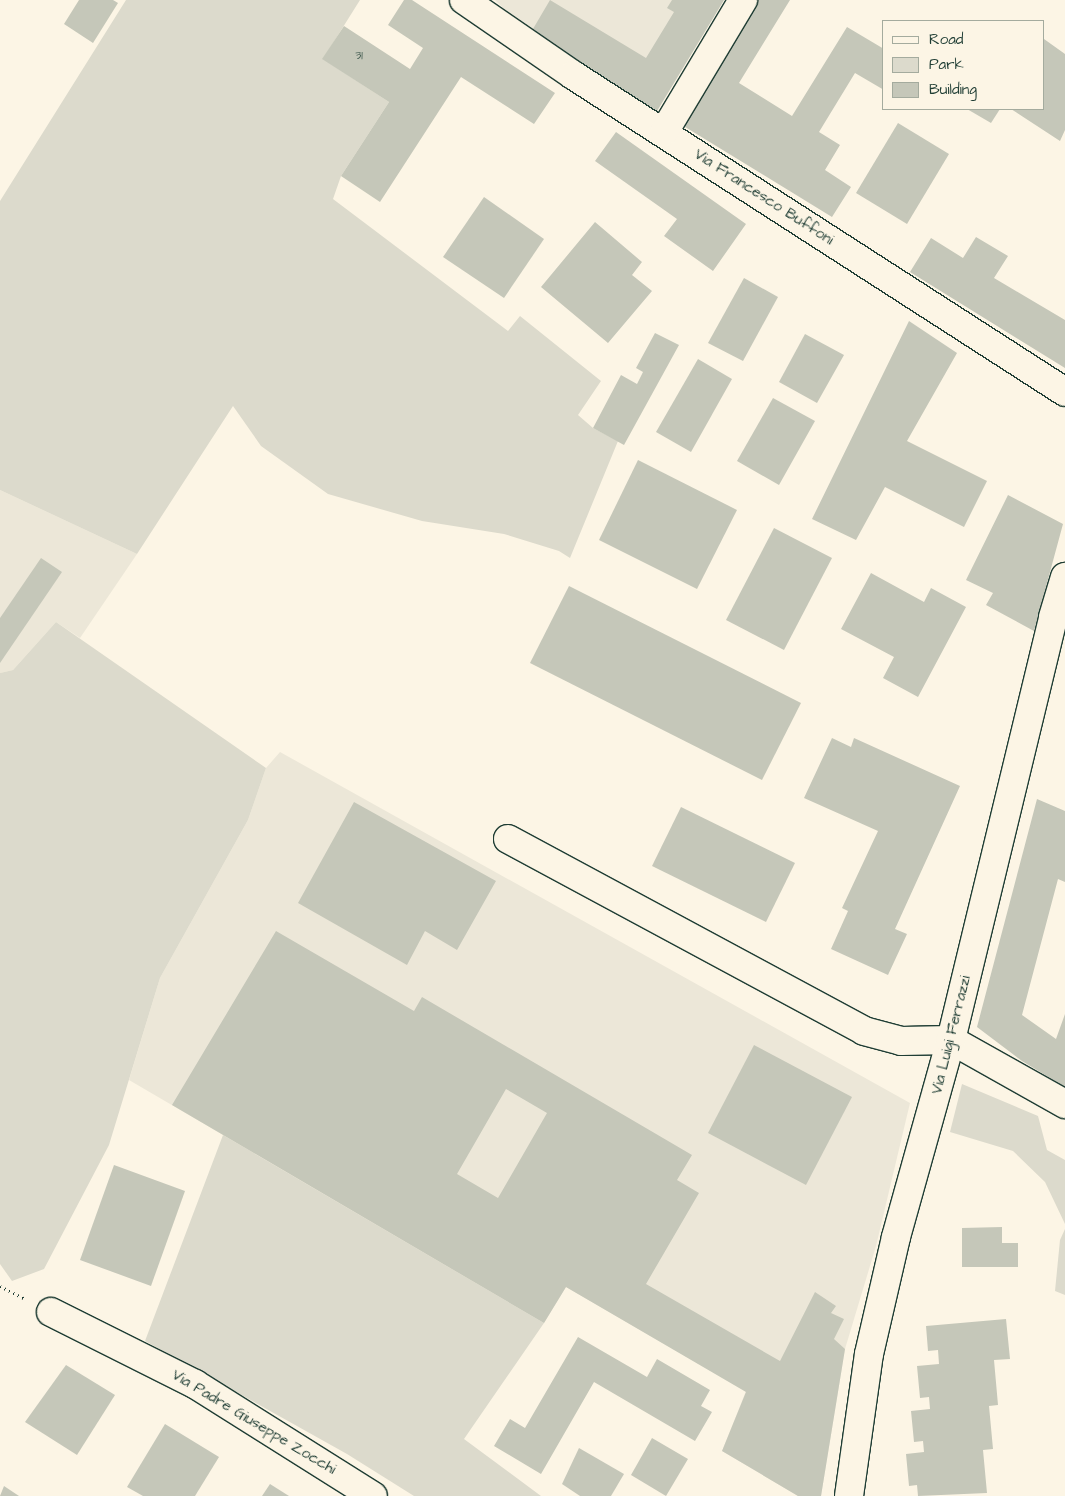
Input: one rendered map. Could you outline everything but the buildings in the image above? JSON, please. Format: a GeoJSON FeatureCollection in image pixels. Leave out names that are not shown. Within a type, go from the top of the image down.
{"type":"FeatureCollection","features":[{"type":"Feature","properties":{"kind":"street","name":"Via Francesco Buffoni"},"geometry":{"type":"LineString","coordinates":[[464,0],[573,75],[1065,392]]}},
{"type":"Feature","properties":{"kind":"street"},"geometry":{"type":"LineString","coordinates":[[664,132],[743,0]]}},
{"type":"Feature","properties":{"kind":"street","name":"Via Luigi Ferrazzi"},"geometry":{"type":"LineString","coordinates":[[849,1496],[869,1354],[896,1237],[951,1040],[1052,617],[1065,577]]}},
{"type":"Feature","properties":{"kind":"street"},"geometry":{"type":"LineString","coordinates":[[508,839],[864,1030],[900,1041],[951,1040],[1065,1104]]}},
{"type":"Feature","properties":{"kind":"street","name":"Via Padre Giuseppe Zocchi"},"geometry":{"type":"LineString","coordinates":[[51,1312],[195,1384],[373,1496]]}},
{"type":"Feature","properties":{"kind":"shaded area"},"geometry":{"type":"Polygon","coordinates":[[[495,0],[724,0],[657,111],[530,34],[495,0]]]}},
{"type":"Feature","properties":{"kind":"shaded area"},"geometry":{"type":"Polygon","coordinates":[[[0,490],[137,554],[80,638],[56,622],[13,670],[0,673],[0,490]]]}},
{"type":"Feature","properties":{"kind":"shaded area"},"geometry":{"type":"Polygon","coordinates":[[[280,752],[910,1103],[876,1246],[845,1349],[821,1496],[798,1496],[722,1451],[746,1391],[566,1287],[544,1323],[129,1080],[160,978],[248,820],[266,768],[280,752]]]}},
{"type":"Feature","properties":{"kind":"green space"},"geometry":{"type":"Polygon","coordinates":[[[126,0],[360,0],[323,59],[389,102],[341,176],[333,199],[508,331],[520,316],[601,381],[578,415],[593,428],[618,441],[570,558],[559,551],[504,534],[422,521],[328,494],[261,446],[233,406],[137,554],[0,490],[0,201],[126,0]]]}},
{"type":"Feature","properties":{"kind":"green space"},"geometry":{"type":"Polygon","coordinates":[[[56,622],[266,768],[248,820],[160,978],[109,1145],[44,1269],[12,1281],[0,1264],[0,673],[13,670],[56,622]]]}},
{"type":"Feature","properties":{"kind":"green space"},"geometry":{"type":"Polygon","coordinates":[[[962,1084],[1038,1116],[1047,1150],[1065,1160],[1065,1224],[1045,1182],[1013,1151],[950,1132],[962,1084]]]}},
{"type":"Feature","properties":{"kind":"green space"},"geometry":{"type":"Polygon","coordinates":[[[223,1135],[544,1323],[464,1439],[541,1496],[414,1496],[347,1454],[145,1341],[223,1135]]]}},
{"type":"Feature","properties":{"kind":"green space"},"geometry":{"type":"Polygon","coordinates":[[[1065,1229],[1065,1295],[1055,1291],[1060,1240],[1065,1229]]]}}]}
